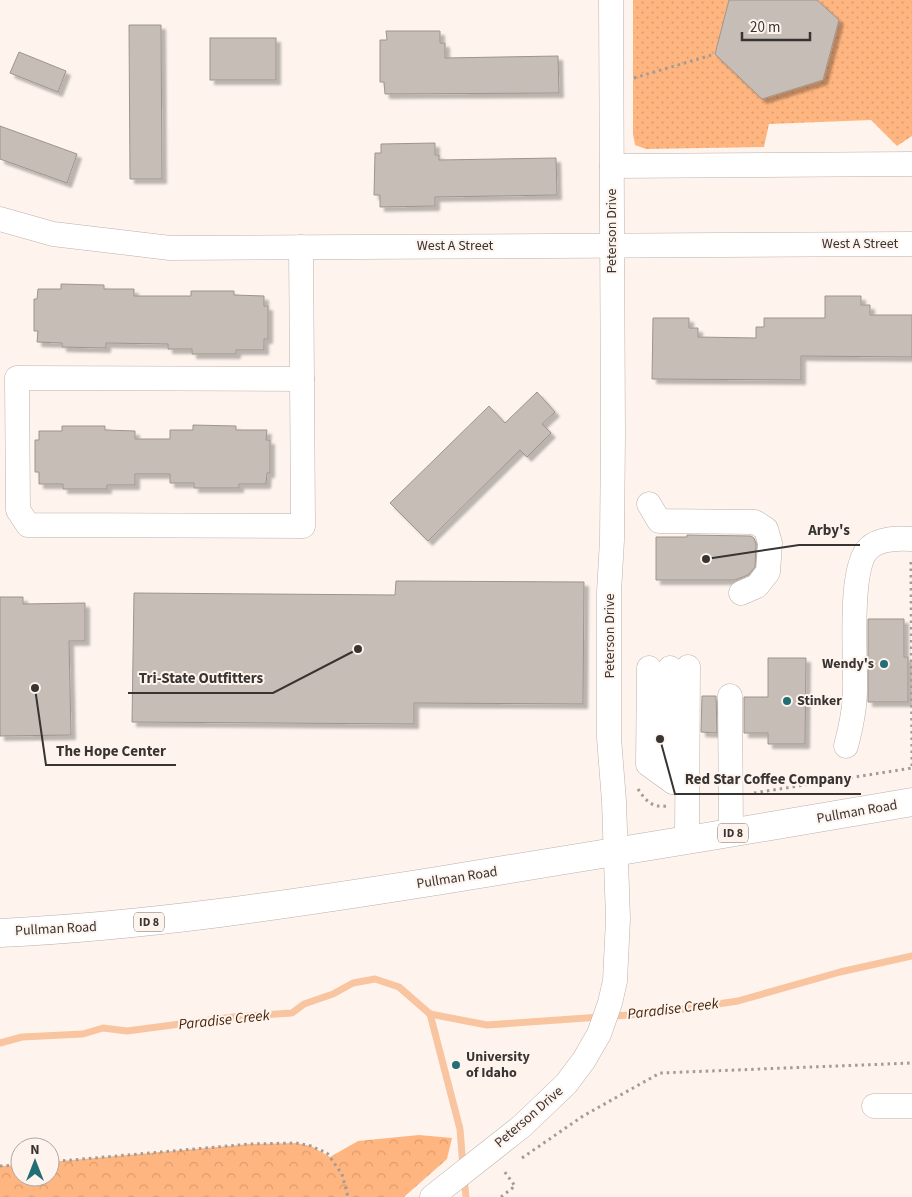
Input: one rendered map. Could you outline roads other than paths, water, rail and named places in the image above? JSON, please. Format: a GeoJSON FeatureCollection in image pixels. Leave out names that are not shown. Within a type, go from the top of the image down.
{"type":"FeatureCollection","features":[{"type":"Feature","properties":{"kind":"main road","name":"Pullman Road"},"geometry":{"type":"LineString","coordinates":[[0,932],[108,926],[297,904],[615,854],[912,802]]}},
{"type":"Feature","properties":{"kind":"street","name":"Peterson Drive"},"geometry":{"type":"LineString","coordinates":[[440,1190],[522,1126],[566,1084],[584,1060],[599,1034],[610,1003],[615,981],[617,928],[609,738],[609,592],[613,516],[611,0]]}},
{"type":"Feature","properties":{"kind":"street"},"geometry":{"type":"LineString","coordinates":[[612,166],[912,164]]}},
{"type":"Feature","properties":{"kind":"street","name":"West A Street"},"geometry":{"type":"LineString","coordinates":[[0,219],[53,234],[170,248],[912,244]]}},
{"type":"Feature","properties":{"kind":"street"},"geometry":{"type":"LineString","coordinates":[[301,247],[302,379],[303,526],[28,525],[18,510],[17,378],[302,379]]}},
{"type":"Feature","properties":{"kind":"street"},"geometry":{"type":"LineString","coordinates":[[649,504],[659,521],[755,522],[766,529],[770,543],[768,572],[757,586],[741,593]]}},
{"type":"Feature","properties":{"kind":"street"},"geometry":{"type":"LineString","coordinates":[[846,746],[854,718],[856,691],[858,568],[868,549],[877,543],[890,539],[911,546]]}},
{"type":"Feature","properties":{"kind":"street"},"geometry":{"type":"LineString","coordinates":[[669,667],[688,802],[687,841]]}},
{"type":"Feature","properties":{"kind":"street"},"geometry":{"type":"LineString","coordinates":[[730,696],[731,834]]}},
{"type":"Feature","properties":{"kind":"street"},"geometry":{"type":"LineString","coordinates":[[874,1106],[912,1106]]}},
{"type":"Feature","properties":{"kind":"waterway","name":"Paradise Creek"},"geometry":{"type":"LineString","coordinates":[[430,1014],[487,1025],[657,1013],[738,1001],[840,972],[912,956]]}},
{"type":"Feature","properties":{"kind":"waterway","name":"Paradise Creek"},"geometry":{"type":"LineString","coordinates":[[0,1043],[22,1037],[83,1034],[103,1028],[127,1031],[233,1017],[292,1013],[304,1004],[333,994],[353,983],[375,979],[399,987],[430,1014],[460,1129],[463,1167]]}},
{"type":"Feature","properties":{"kind":"waterway","name":"Paradise Creek"},"geometry":{"type":"LineString","coordinates":[[464,1177],[466,1197]]}},
{"type":"Feature","properties":{"kind":"place","name":"Arby's"},"geometry":{"type":"Point","coordinates":[706,559]}},
{"type":"Feature","properties":{"kind":"place","name":"Tri-State Outfitters"},"geometry":{"type":"Point","coordinates":[358,649]}},
{"type":"Feature","properties":{"kind":"place","name":"Wendy's"},"geometry":{"type":"Point","coordinates":[884,664]}},
{"type":"Feature","properties":{"kind":"place","name":"The Hope Center"},"geometry":{"type":"Point","coordinates":[35,688]}},
{"type":"Feature","properties":{"kind":"place","name":"Stinker"},"geometry":{"type":"Point","coordinates":[787,701]}},
{"type":"Feature","properties":{"kind":"place","name":"Red Star Coffee Company"},"geometry":{"type":"Point","coordinates":[660,739]}},
{"type":"Feature","properties":{"kind":"place","name":"University of Idaho"},"geometry":{"type":"Point","coordinates":[456,1065]}}]}
